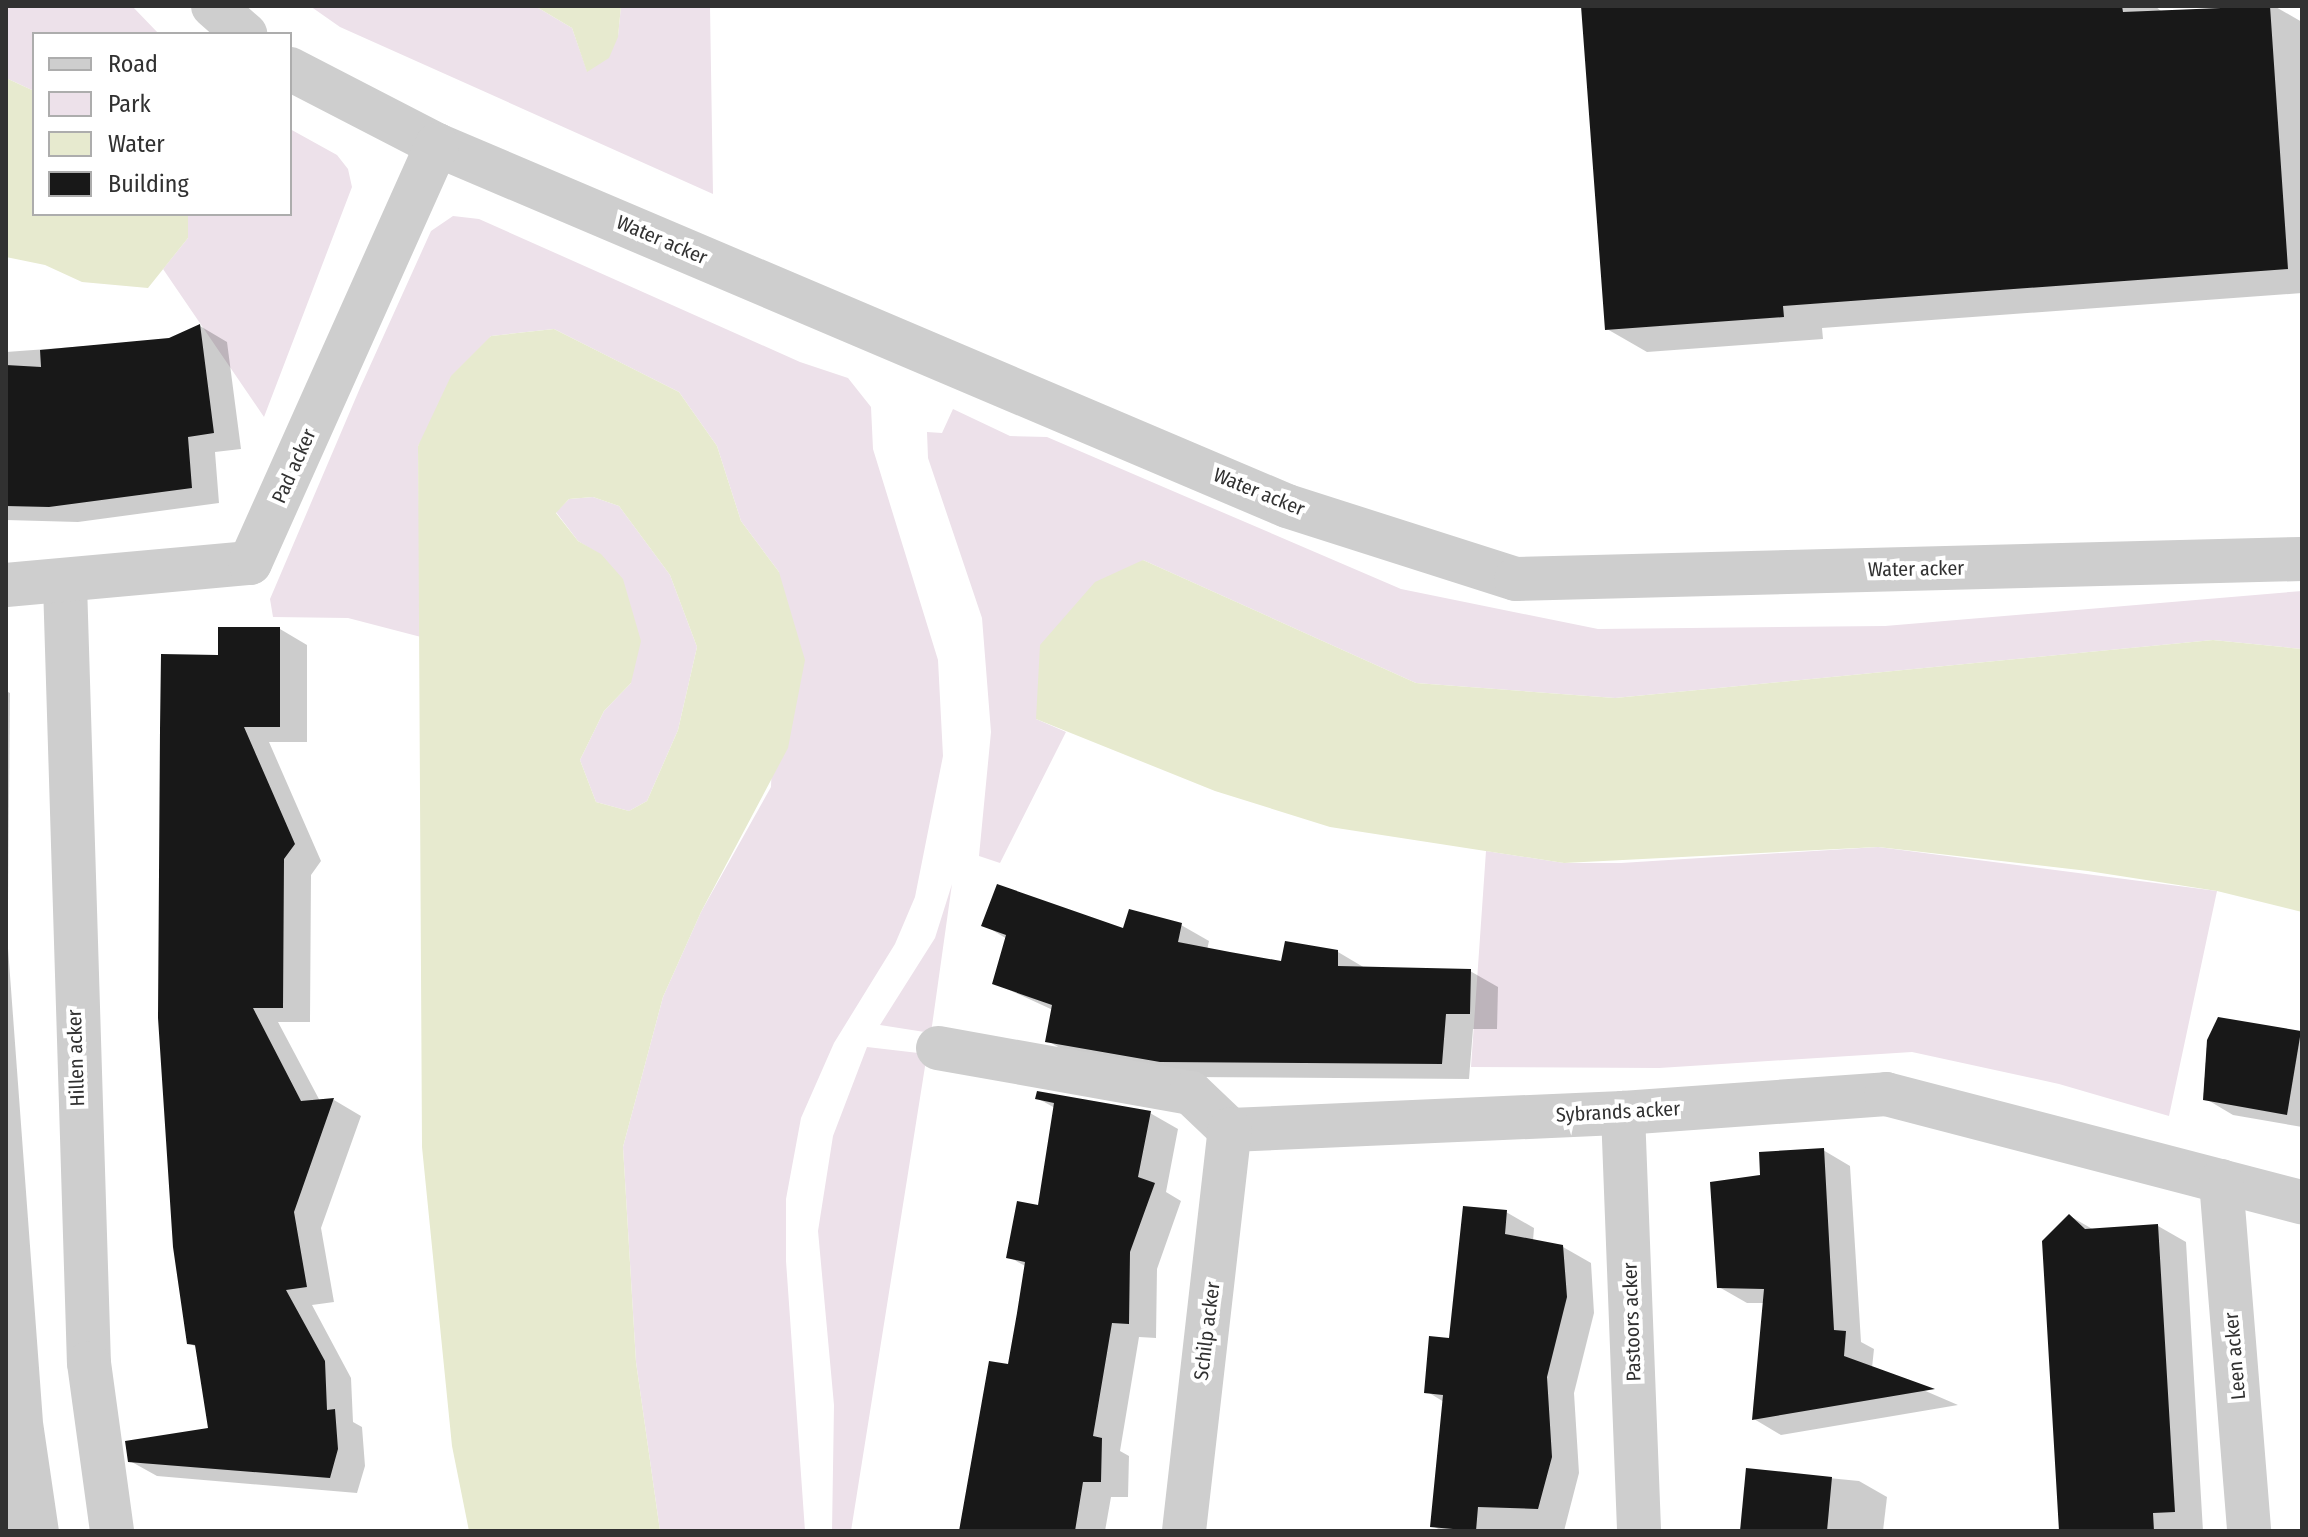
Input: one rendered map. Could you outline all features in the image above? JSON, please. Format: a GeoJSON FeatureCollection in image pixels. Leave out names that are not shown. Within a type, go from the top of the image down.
{"type":"FeatureCollection","features":[{"type":"Feature","properties":{"kind":"street"},"geometry":{"type":"LineString","coordinates":[[213,6],[243,32]]}},
{"type":"Feature","properties":{"kind":"street","name":"Water acker"},"geometry":{"type":"LineString","coordinates":[[292,70],[437,145],[1287,506],[1516,579],[2302,559]]}},
{"type":"Feature","properties":{"kind":"street","name":"Pad acker"},"geometry":{"type":"LineString","coordinates":[[6,585],[65,584],[250,563],[437,145]]}},
{"type":"Feature","properties":{"kind":"street","name":"Hillen acker"},"geometry":{"type":"LineString","coordinates":[[65,584],[75,1034],[89,1363],[112,1531]]}},
{"type":"Feature","properties":{"kind":"street"},"geometry":{"type":"LineString","coordinates":[[938,1048],[1191,1093],[1230,1130]]}},
{"type":"Feature","properties":{"kind":"street","name":"Sybrands acker"},"geometry":{"type":"LineString","coordinates":[[1230,1130],[1623,1113],[1886,1094],[2302,1202]]}},
{"type":"Feature","properties":{"kind":"street","name":"Pastoors acker"},"geometry":{"type":"LineString","coordinates":[[1623,1113],[1639,1531]]}},
{"type":"Feature","properties":{"kind":"street","name":"Schilp acker"},"geometry":{"type":"LineString","coordinates":[[1184,1531],[1230,1130]]}},
{"type":"Feature","properties":{"kind":"street","name":"Leen acker"},"geometry":{"type":"LineString","coordinates":[[2221,1181],[2249,1531]]}},
{"type":"Feature","properties":{"kind":"green space"},"geometry":{"type":"Polygon","coordinates":[[[6,6],[132,6],[157,32],[32,32],[32,90],[6,78],[6,6]]]}},
{"type":"Feature","properties":{"kind":"green space"},"geometry":{"type":"Polygon","coordinates":[[[310,6],[535,6],[572,28],[587,71],[618,36],[621,6],[710,6],[713,194],[340,27],[310,6]]]}},
{"type":"Feature","properties":{"kind":"green space"},"geometry":{"type":"Polygon","coordinates":[[[292,130],[337,155],[348,169],[352,187],[264,417],[163,269],[188,238],[188,216],[292,216],[292,130]]]}},
{"type":"Feature","properties":{"kind":"green space"},"geometry":{"type":"Polygon","coordinates":[[[453,216],[479,219],[800,362],[848,378],[871,407],[873,449],[938,660],[943,756],[915,897],[895,944],[834,1043],[801,1118],[786,1199],[786,1261],[805,1531],[660,1531],[636,1362],[623,1147],[663,997],[701,912],[771,787],[779,572],[741,521],[717,446],[679,392],[554,329],[491,336],[418,446],[421,637],[348,618],[273,617],[270,599],[360,388],[431,231],[453,216]]]}},
{"type":"Feature","properties":{"kind":"green space"},"geometry":{"type":"Polygon","coordinates":[[[953,409],[1010,436],[1047,437],[1401,589],[1598,629],[1885,626],[2302,591],[2302,649],[2213,640],[1615,698],[1416,683],[1143,560],[1036,719],[1066,732],[1000,863],[979,856],[991,732],[982,618],[928,458],[927,432],[942,433],[953,409]]]}},
{"type":"Feature","properties":{"kind":"green space"},"geometry":{"type":"Polygon","coordinates":[[[593,497],[619,506],[670,575],[697,647],[678,730],[647,801],[629,811],[596,802],[580,760],[604,711],[631,683],[601,555],[578,541],[556,512],[569,499],[593,497]]]}},
{"type":"Feature","properties":{"kind":"green space"},"geometry":{"type":"Polygon","coordinates":[[[1878,847],[2217,891],[2169,1116],[2059,1084],[1912,1052],[1659,1068],[1471,1067],[1486,851],[1564,863],[1621,863],[1878,847]]]}},
{"type":"Feature","properties":{"kind":"green space"},"geometry":{"type":"Polygon","coordinates":[[[952,884],[931,1033],[880,1025],[935,938],[952,884]]]}},
{"type":"Feature","properties":{"kind":"green space"},"geometry":{"type":"Polygon","coordinates":[[[867,1047],[927,1054],[851,1531],[832,1531],[834,1405],[818,1231],[833,1136],[867,1047]]]}},
{"type":"Feature","properties":{"kind":"water"},"geometry":{"type":"Polygon","coordinates":[[[535,6],[621,6],[618,37],[609,58],[587,72],[572,28],[535,6]]]}},
{"type":"Feature","properties":{"kind":"water"},"geometry":{"type":"Polygon","coordinates":[[[6,78],[32,90],[32,216],[188,216],[188,238],[148,288],[82,282],[45,265],[6,257],[6,78]]]}},
{"type":"Feature","properties":{"kind":"water"},"geometry":{"type":"Polygon","coordinates":[[[554,329],[679,392],[717,446],[741,521],[779,572],[805,660],[788,748],[701,912],[663,997],[623,1147],[636,1362],[660,1531],[469,1531],[452,1446],[422,1147],[418,446],[451,376],[491,336],[554,329]],[[593,497],[569,499],[556,513],[578,541],[601,554],[623,579],[641,641],[631,683],[604,711],[580,760],[596,802],[629,811],[647,801],[678,730],[697,647],[670,575],[619,506],[593,497]]]}},
{"type":"Feature","properties":{"kind":"water"},"geometry":{"type":"Polygon","coordinates":[[[1143,560],[1416,683],[1615,698],[2213,640],[2302,649],[2302,912],[2217,891],[2088,871],[1878,847],[1564,863],[1330,827],[1215,791],[1036,719],[1040,645],[1095,582],[1143,560]]]}},
{"type":"Feature","properties":{"kind":"building"},"geometry":{"type":"Polygon","coordinates":[[[1581,6],[2122,6],[2123,12],[2270,6],[2288,269],[1783,306],[1784,317],[1605,330],[1581,6]]]}},
{"type":"Feature","properties":{"kind":"building"},"geometry":{"type":"Polygon","coordinates":[[[200,324],[214,433],[188,437],[192,488],[49,507],[6,506],[6,365],[41,367],[40,350],[169,338],[200,324]]]}},
{"type":"Feature","properties":{"kind":"building"},"geometry":{"type":"Polygon","coordinates":[[[218,627],[280,627],[280,727],[244,727],[295,844],[284,859],[283,1008],[253,1008],[301,1101],[334,1098],[294,1212],[307,1287],[286,1290],[325,1361],[327,1410],[335,1409],[338,1449],[330,1478],[128,1462],[125,1441],[208,1428],[195,1345],[187,1344],[173,1247],[158,1018],[160,729],[161,654],[218,655],[218,627]]]}},
{"type":"Feature","properties":{"kind":"building"},"geometry":{"type":"Polygon","coordinates":[[[997,884],[1123,928],[1129,909],[1182,923],[1178,942],[1230,952],[1281,961],[1285,941],[1338,950],[1338,966],[1471,969],[1470,1014],[1446,1014],[1442,1064],[1160,1062],[1045,1042],[1052,1005],[992,984],[1006,935],[981,926],[997,884]]]}},
{"type":"Feature","properties":{"kind":"building"},"geometry":{"type":"Polygon","coordinates":[[[2218,1017],[2301,1031],[2287,1115],[2203,1100],[2207,1040],[2218,1017]]]}},
{"type":"Feature","properties":{"kind":"building"},"geometry":{"type":"Polygon","coordinates":[[[1037,1091],[1151,1111],[1138,1177],[1155,1183],[1130,1252],[1129,1324],[1112,1323],[1093,1436],[1102,1438],[1101,1482],[1083,1482],[1075,1531],[959,1531],[989,1361],[1008,1364],[1017,1313],[1025,1262],[1006,1258],[1017,1201],[1038,1205],[1054,1103],[1035,1099],[1037,1091]]]}},
{"type":"Feature","properties":{"kind":"building"},"geometry":{"type":"Polygon","coordinates":[[[1824,1148],[1834,1330],[1846,1331],[1844,1356],[1935,1389],[1752,1420],[1764,1289],[1717,1288],[1710,1182],[1760,1175],[1759,1152],[1824,1148]]]}},
{"type":"Feature","properties":{"kind":"building"},"geometry":{"type":"Polygon","coordinates":[[[1463,1206],[1507,1210],[1505,1234],[1563,1245],[1567,1297],[1547,1377],[1552,1457],[1538,1509],[1478,1507],[1476,1531],[1430,1527],[1443,1395],[1424,1393],[1429,1336],[1449,1338],[1463,1206]]]}},
{"type":"Feature","properties":{"kind":"building"},"geometry":{"type":"Polygon","coordinates":[[[2069,1214],[2085,1229],[2158,1224],[2175,1512],[2153,1513],[2154,1531],[2059,1531],[2042,1241],[2069,1214]]]}},
{"type":"Feature","properties":{"kind":"building"},"geometry":{"type":"Polygon","coordinates":[[[1746,1468],[1832,1477],[1827,1531],[1740,1531],[1746,1468]]]}}]}
